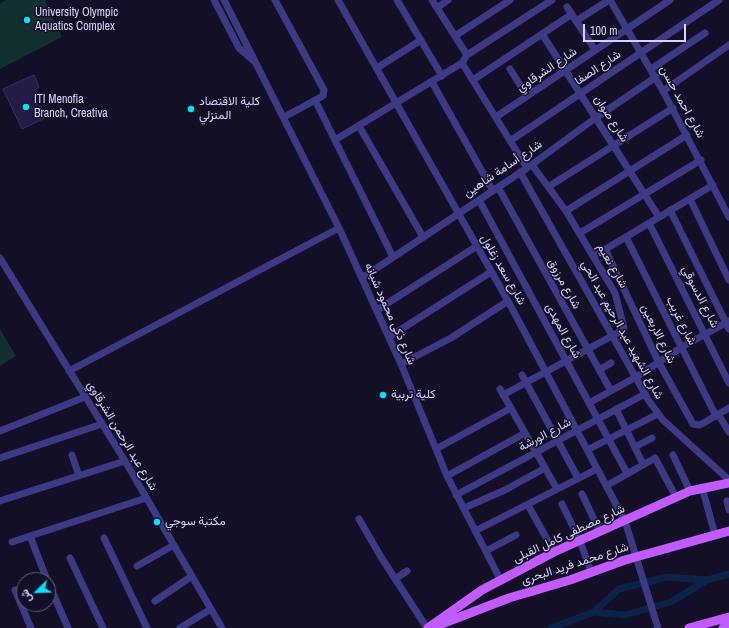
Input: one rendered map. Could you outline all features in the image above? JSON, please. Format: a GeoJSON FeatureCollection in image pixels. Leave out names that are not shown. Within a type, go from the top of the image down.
{"type":"FeatureCollection","features":[{"type":"Feature","properties":{"kind":"main road","name":"شارع مصطفى كامل القبلى"},"geometry":{"type":"LineString","coordinates":[[429,628],[463,602],[500,579],[554,552],[690,491],[729,481]]}},
{"type":"Feature","properties":{"kind":"main road","name":"شارع محمد فريد البحرى"},"geometry":{"type":"LineString","coordinates":[[429,628],[497,602],[729,531]]}},
{"type":"Feature","properties":{"kind":"main road"},"geometry":{"type":"LineString","coordinates":[[689,628],[729,617]]}},
{"type":"Feature","properties":{"kind":"main road"},"geometry":{"type":"LineString","coordinates":[[723,628],[729,626]]}},
{"type":"Feature","properties":{"kind":"street","name":"شارع ذكى محمود شبانه"},"geometry":{"type":"LineString","coordinates":[[214,0],[239,48],[254,61]]}},
{"type":"Feature","properties":{"kind":"street","name":"شارع ذكى محمود شبانه"},"geometry":{"type":"LineString","coordinates":[[224,0],[339,228],[401,364],[447,476],[500,579]]}},
{"type":"Feature","properties":{"kind":"street"},"geometry":{"type":"LineString","coordinates":[[275,0],[323,87],[323,96],[284,117]]}},
{"type":"Feature","properties":{"kind":"street","name":"شارع سعد زغلول"},"geometry":{"type":"LineString","coordinates":[[338,0],[508,301],[625,521],[657,627]]}},
{"type":"Feature","properties":{"kind":"street"},"geometry":{"type":"LineString","coordinates":[[397,0],[442,76]]}},
{"type":"Feature","properties":{"kind":"street"},"geometry":{"type":"LineString","coordinates":[[432,0],[467,55]]}},
{"type":"Feature","properties":{"kind":"street"},"geometry":{"type":"LineString","coordinates":[[437,8],[448,0]]}},
{"type":"Feature","properties":{"kind":"street"},"geometry":{"type":"LineString","coordinates":[[455,36],[510,0]]}},
{"type":"Feature","properties":{"kind":"street"},"geometry":{"type":"LineString","coordinates":[[335,140],[442,76],[462,63],[467,55],[552,0]]}},
{"type":"Feature","properties":{"kind":"street"},"geometry":{"type":"LineString","coordinates":[[473,80],[542,34],[609,0]]}},
{"type":"Feature","properties":{"kind":"street","name":"شارع احمد حسن"},"geometry":{"type":"LineString","coordinates":[[609,0],[656,77],[701,160],[729,217]]}},
{"type":"Feature","properties":{"kind":"street","name":"شارع الشرقاوي"},"geometry":{"type":"LineString","coordinates":[[496,117],[670,0]]}},
{"type":"Feature","properties":{"kind":"street","name":"شارع الصفا"},"geometry":{"type":"LineString","coordinates":[[510,141],[718,0]]}},
{"type":"Feature","properties":{"kind":"street"},"geometry":{"type":"LineString","coordinates":[[567,7],[595,50]]}},
{"type":"Feature","properties":{"kind":"street"},"geometry":{"type":"LineString","coordinates":[[651,69],[705,33]]}},
{"type":"Feature","properties":{"kind":"street","name":"شارع صوان"},"geometry":{"type":"LineString","coordinates":[[542,34],[631,170],[659,217]]}},
{"type":"Feature","properties":{"kind":"street"},"geometry":{"type":"LineString","coordinates":[[377,68],[421,40]]}},
{"type":"Feature","properties":{"kind":"street"},"geometry":{"type":"LineString","coordinates":[[663,91],[729,45]]}},
{"type":"Feature","properties":{"kind":"street"},"geometry":{"type":"LineString","coordinates":[[462,63],[510,141],[529,166]]}},
{"type":"Feature","properties":{"kind":"street"},"geometry":{"type":"LineString","coordinates":[[510,69],[527,96]]}},
{"type":"Feature","properties":{"kind":"street","name":"شارع أسامة شاهين"},"geometry":{"type":"LineString","coordinates":[[362,278],[496,189],[656,77]]}},
{"type":"Feature","properties":{"kind":"street","name":"شارع مرزوق"},"geometry":{"type":"LineString","coordinates":[[432,82],[496,189],[611,391]]}},
{"type":"Feature","properties":{"kind":"street"},"geometry":{"type":"LineString","coordinates":[[315,100],[393,257]]}},
{"type":"Feature","properties":{"kind":"street"},"geometry":{"type":"LineString","coordinates":[[548,187],[673,108]]}},
{"type":"Feature","properties":{"kind":"street"},"geometry":{"type":"LineString","coordinates":[[359,126],[423,237]]}},
{"type":"Feature","properties":{"kind":"street"},"geometry":{"type":"LineString","coordinates":[[566,211],[687,135]]}},
{"type":"Feature","properties":{"kind":"street"},"geometry":{"type":"LineString","coordinates":[[580,233],[701,160]]}},
{"type":"Feature","properties":{"kind":"street","name":"شارع نعيم"},"geometry":{"type":"LineString","coordinates":[[511,408],[502,392],[527,383],[613,336],[624,328],[619,303],[594,256],[566,211],[548,187],[529,166]]}},
{"type":"Feature","properties":{"kind":"street","name":"شارع الشهيد عبد الرحيم عبد الحي"},"geometry":{"type":"LineString","coordinates":[[520,172],[645,394],[658,414],[729,481]]}},
{"type":"Feature","properties":{"kind":"street"},"geometry":{"type":"LineString","coordinates":[[594,256],[714,185]]}},
{"type":"Feature","properties":{"kind":"street"},"geometry":{"type":"LineString","coordinates":[[690,199],[729,280]]}},
{"type":"Feature","properties":{"kind":"street","name":"شارع المهدى"},"geometry":{"type":"LineString","coordinates":[[479,200],[627,473]]}},
{"type":"Feature","properties":{"kind":"street"},"geometry":{"type":"LineString","coordinates":[[589,403],[636,377],[706,333],[728,325],[670,210]]}},
{"type":"Feature","properties":{"kind":"street","name":"شارع الدسوقي"},"geometry":{"type":"LineString","coordinates":[[649,223],[706,333],[729,383]]}},
{"type":"Feature","properties":{"kind":"street"},"geometry":{"type":"LineString","coordinates":[[69,371],[339,228]]}},
{"type":"Feature","properties":{"kind":"street","name":"شارع غريب"},"geometry":{"type":"LineString","coordinates":[[626,237],[717,415],[729,432]]}},
{"type":"Feature","properties":{"kind":"street"},"geometry":{"type":"LineString","coordinates":[[377,310],[476,246]]}},
{"type":"Feature","properties":{"kind":"street","name":"شارع الاربعين"},"geometry":{"type":"LineString","coordinates":[[605,249],[659,363],[691,422],[695,425],[700,425],[717,415]]}},
{"type":"Feature","properties":{"kind":"street","name":"شارع عبد الرحمن الشرقاوي"},"geometry":{"type":"LineString","coordinates":[[0,258],[125,461],[222,628]]}},
{"type":"Feature","properties":{"kind":"street"},"geometry":{"type":"LineString","coordinates":[[389,337],[491,272]]}},
{"type":"Feature","properties":{"kind":"street"},"geometry":{"type":"LineString","coordinates":[[401,364],[446,341],[508,301]]}},
{"type":"Feature","properties":{"kind":"street"},"geometry":{"type":"LineString","coordinates":[[599,370],[611,363]]}},
{"type":"Feature","properties":{"kind":"street"},"geometry":{"type":"LineString","coordinates":[[522,375],[578,478]]}},
{"type":"Feature","properties":{"kind":"street","name":"شارع الورشة"},"geometry":{"type":"LineString","coordinates":[[456,494],[645,394]]}},
{"type":"Feature","properties":{"kind":"street"},"geometry":{"type":"LineString","coordinates":[[0,431],[85,397]]}},
{"type":"Feature","properties":{"kind":"street"},"geometry":{"type":"LineString","coordinates":[[436,449],[511,408],[557,489]]}},
{"type":"Feature","properties":{"kind":"street"},"geometry":{"type":"LineString","coordinates":[[717,415],[729,408]]}},
{"type":"Feature","properties":{"kind":"street"},"geometry":{"type":"LineString","coordinates":[[616,409],[643,464]]}},
{"type":"Feature","properties":{"kind":"street"},"geometry":{"type":"LineString","coordinates":[[587,450],[658,414]]}},
{"type":"Feature","properties":{"kind":"street"},"geometry":{"type":"LineString","coordinates":[[0,458],[102,424]]}},
{"type":"Feature","properties":{"kind":"street"},"geometry":{"type":"LineString","coordinates":[[447,476],[525,433]]}},
{"type":"Feature","properties":{"kind":"street"},"geometry":{"type":"LineString","coordinates":[[635,447],[652,438]]}},
{"type":"Feature","properties":{"kind":"street"},"geometry":{"type":"LineString","coordinates":[[72,455],[79,476]]}},
{"type":"Feature","properties":{"kind":"street"},"geometry":{"type":"LineString","coordinates":[[673,455],[690,491]]}},
{"type":"Feature","properties":{"kind":"street"},"geometry":{"type":"LineString","coordinates":[[606,486],[655,458],[676,497]]}},
{"type":"Feature","properties":{"kind":"street"},"geometry":{"type":"LineString","coordinates":[[0,501],[125,461]]}},
{"type":"Feature","properties":{"kind":"street"},"geometry":{"type":"LineString","coordinates":[[464,508],[545,468]]}},
{"type":"Feature","properties":{"kind":"street"},"geometry":{"type":"LineString","coordinates":[[475,531],[597,469]]}},
{"type":"Feature","properties":{"kind":"street"},"geometry":{"type":"LineString","coordinates":[[702,487],[715,535]]}},
{"type":"Feature","properties":{"kind":"street"},"geometry":{"type":"LineString","coordinates":[[582,494],[600,532]]}},
{"type":"Feature","properties":{"kind":"street"},"geometry":{"type":"LineString","coordinates":[[12,542],[146,498]]}},
{"type":"Feature","properties":{"kind":"street"},"geometry":{"type":"LineString","coordinates":[[727,500],[729,510]]}},
{"type":"Feature","properties":{"kind":"street"},"geometry":{"type":"LineString","coordinates":[[528,504],[554,552]]}},
{"type":"Feature","properties":{"kind":"street"},"geometry":{"type":"LineString","coordinates":[[562,504],[580,541],[591,572]]}},
{"type":"Feature","properties":{"kind":"street"},"geometry":{"type":"LineString","coordinates":[[359,520],[395,579],[429,628]]}},
{"type":"Feature","properties":{"kind":"street"},"geometry":{"type":"LineString","coordinates":[[486,551],[516,535]]}},
{"type":"Feature","properties":{"kind":"street"},"geometry":{"type":"LineString","coordinates":[[30,536],[44,572]]}},
{"type":"Feature","properties":{"kind":"street"},"geometry":{"type":"LineString","coordinates":[[104,538],[147,628]]}},
{"type":"Feature","properties":{"kind":"street"},"geometry":{"type":"LineString","coordinates":[[137,566],[174,546]]}},
{"type":"Feature","properties":{"kind":"street"},"geometry":{"type":"LineString","coordinates":[[70,558],[103,628]]}},
{"type":"Feature","properties":{"kind":"street"},"geometry":{"type":"LineString","coordinates":[[395,579],[407,571]]}},
{"type":"Feature","properties":{"kind":"street"},"geometry":{"type":"LineString","coordinates":[[155,601],[192,576]]}},
{"type":"Feature","properties":{"kind":"street"},"geometry":{"type":"LineString","coordinates":[[15,590],[31,628]]}},
{"type":"Feature","properties":{"kind":"street"},"geometry":{"type":"LineString","coordinates":[[56,600],[68,628]]}},
{"type":"Feature","properties":{"kind":"street"},"geometry":{"type":"LineString","coordinates":[[180,628],[211,609]]}},
{"type":"Feature","properties":{"kind":"green space","name":"University Olympic Aquatics Complex"},"geometry":{"type":"Polygon","coordinates":[[[6,0],[45,0],[62,37],[0,69],[0,3],[6,0]]]}},
{"type":"Feature","properties":{"kind":"green space"},"geometry":{"type":"Polygon","coordinates":[[[0,329],[16,356],[0,366],[0,329]]]}},
{"type":"Feature","properties":{"kind":"building","name":"ITI Menofia Branch, Creativa"},"geometry":{"type":"Polygon","coordinates":[[[34,75],[39,87],[35,90],[37,94],[34,96],[45,118],[22,129],[3,89],[34,75]]]}},
{"type":"Feature","properties":{"kind":"waterway"},"geometry":{"type":"LineString","coordinates":[[551,628],[594,612],[625,615],[671,602],[707,580],[729,574]]}},
{"type":"Feature","properties":{"kind":"waterway"},"geometry":{"type":"LineString","coordinates":[[594,612],[619,589],[667,577],[707,580]]}},
{"type":"Feature","properties":{"kind":"place","name":"University Olympic Aquatics Complex"},"geometry":{"type":"Point","coordinates":[27,20]}},
{"type":"Feature","properties":{"kind":"place","name":"ITI Menofia Branch, Creativa"},"geometry":{"type":"Point","coordinates":[26,107]}},
{"type":"Feature","properties":{"kind":"place","name":"كلية الاقتصاد المنزلي"},"geometry":{"type":"Point","coordinates":[191,109]}},
{"type":"Feature","properties":{"kind":"place","name":"كلية تربية"},"geometry":{"type":"Point","coordinates":[383,395]}},
{"type":"Feature","properties":{"kind":"place","name":"مكتبة سوجي"},"geometry":{"type":"Point","coordinates":[157,522]}}]}
